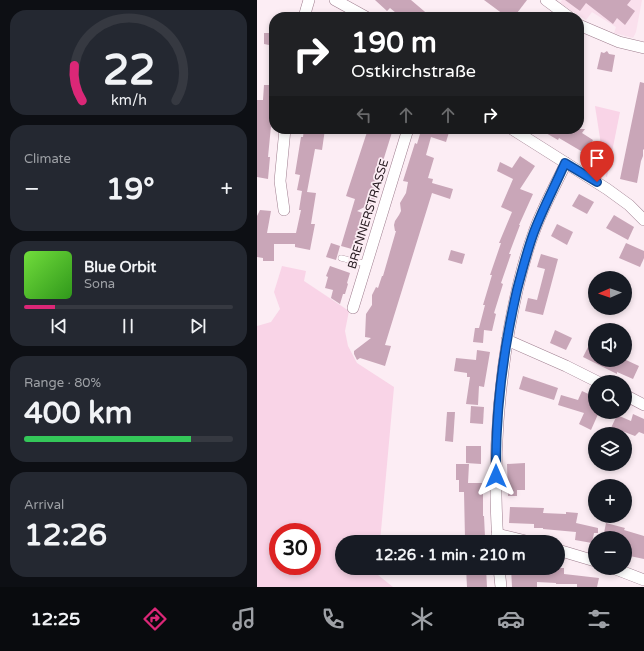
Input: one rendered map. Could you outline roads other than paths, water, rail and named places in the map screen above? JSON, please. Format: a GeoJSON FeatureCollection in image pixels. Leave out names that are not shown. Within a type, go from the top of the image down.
{"type":"FeatureCollection","features":[{"type":"Feature","properties":{"kind":"street"},"geometry":{"type":"LineString","coordinates":[[305,12],[309,0]]}},
{"type":"Feature","properties":{"kind":"street"},"geometry":{"type":"LineString","coordinates":[[335,0],[357,12]]}},
{"type":"Feature","properties":{"kind":"street"},"geometry":{"type":"LineString","coordinates":[[547,0],[563,12]]}},
{"type":"Feature","properties":{"kind":"street"},"geometry":{"type":"LineString","coordinates":[[584,27],[619,42],[644,48]]}},
{"type":"Feature","properties":{"kind":"street"},"geometry":{"type":"LineString","coordinates":[[284,210],[281,181],[285,134]]}},
{"type":"Feature","properties":{"kind":"street","name":"BRENNERSTRASSE"},"geometry":{"type":"LineString","coordinates":[[353,308],[406,134]]}},
{"type":"Feature","properties":{"kind":"street"},"geometry":{"type":"LineString","coordinates":[[520,134],[607,189],[629,205],[644,220]]}},
{"type":"Feature","properties":{"kind":"street"},"geometry":{"type":"LineString","coordinates":[[497,535],[497,431],[507,340],[513,308],[527,252],[534,231],[565,163]]}},
{"type":"Feature","properties":{"kind":"street"},"geometry":{"type":"LineString","coordinates":[[507,340],[588,377]]}},
{"type":"Feature","properties":{"kind":"street"},"geometry":{"type":"LineString","coordinates":[[632,399],[644,405]]}},
{"type":"Feature","properties":{"kind":"street"},"geometry":{"type":"LineString","coordinates":[[565,552],[588,559]]}},
{"type":"Feature","properties":{"kind":"street"},"geometry":{"type":"LineString","coordinates":[[500,575],[501,587]]}},
{"type":"Feature","properties":{"kind":"street"},"geometry":{"type":"LineString","coordinates":[[631,575],[644,580]]}},
{"type":"Feature","properties":{"kind":"lane"},"geometry":{"type":"LineString","coordinates":[[341,258],[366,264]]}}]}
